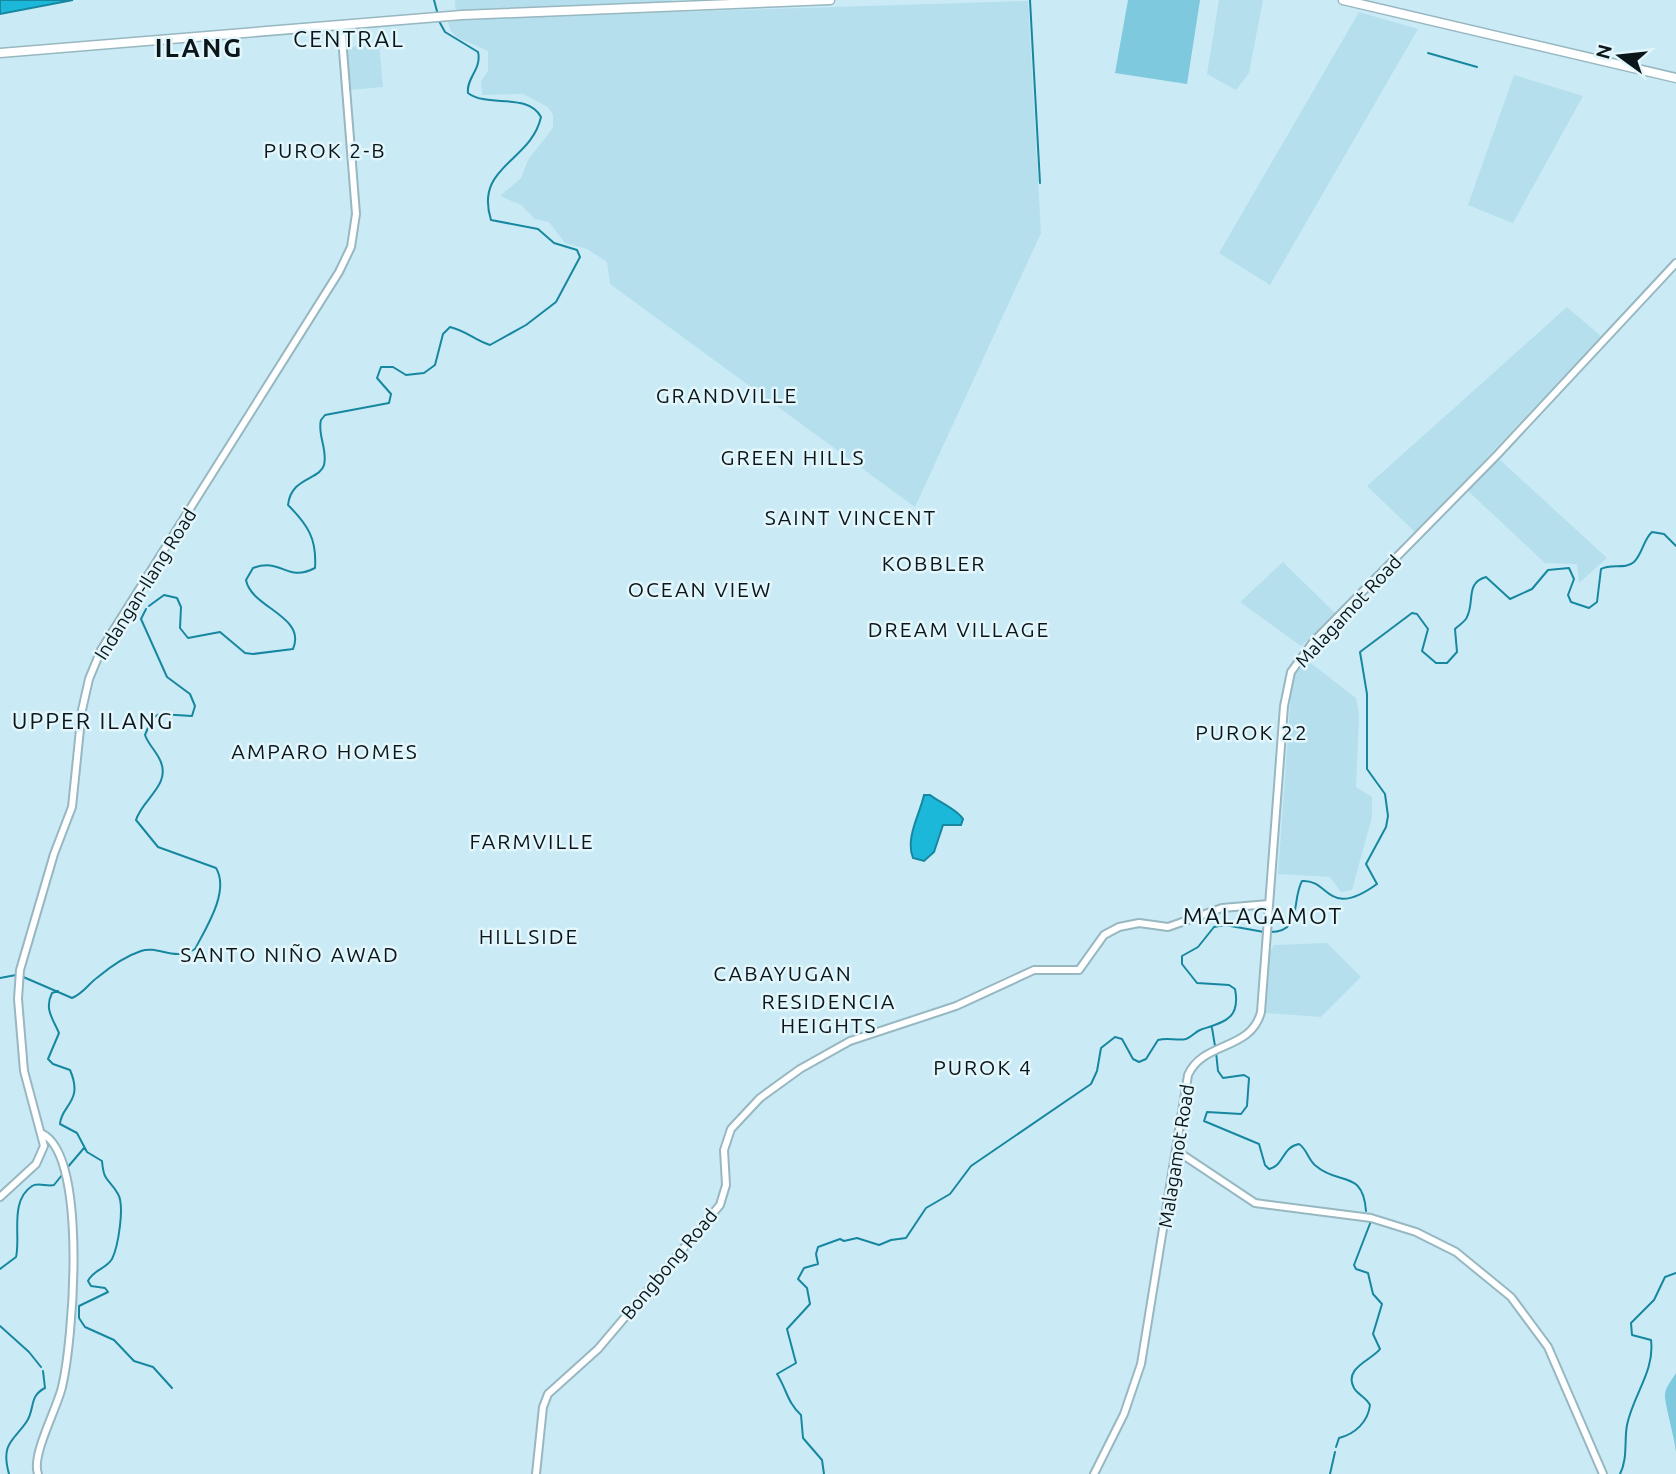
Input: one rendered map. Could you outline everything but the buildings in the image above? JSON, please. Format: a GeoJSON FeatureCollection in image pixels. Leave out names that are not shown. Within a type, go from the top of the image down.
{"type":"FeatureCollection","features":[{"type":"Feature","properties":{"kind":"highway"},"geometry":{"type":"LineString","coordinates":[[0,53],[444,16],[830,0]]}},
{"type":"Feature","properties":{"kind":"highway"},"geometry":{"type":"LineString","coordinates":[[1343,0],[1676,78]]}},
{"type":"Feature","properties":{"kind":"street","name":"Indangan-Ilang Road"},"geometry":{"type":"LineString","coordinates":[[43,1134],[26,1082],[18,987],[20,970],[54,854],[72,807],[82,710],[97,659],[250,417],[349,253],[356,214],[341,25]]}},
{"type":"Feature","properties":{"kind":"street","name":"Malagamot Road"},"geometry":{"type":"LineString","coordinates":[[1094,1474],[1124,1414],[1138,1377],[1188,1075],[1196,1062],[1208,1053],[1244,1038],[1258,1024],[1263,1003],[1284,706],[1288,679],[1294,665],[1676,263]]}},
{"type":"Feature","properties":{"kind":"street","name":"Bongbong Road"},"geometry":{"type":"LineString","coordinates":[[536,1474],[543,1407],[548,1394],[589,1359],[720,1205],[726,1185],[724,1150],[731,1129],[779,1083],[850,1041],[956,1006],[1034,970],[1079,970],[1104,935],[1114,928],[1134,923],[1168,926],[1222,908],[1269,904]]}},
{"type":"Feature","properties":{"kind":"street"},"geometry":{"type":"LineString","coordinates":[[0,1197],[40,1159],[44,1146],[43,1134]]}},
{"type":"Feature","properties":{"kind":"street"},"geometry":{"type":"LineString","coordinates":[[38,1474],[38,1460],[63,1384],[73,1299],[69,1186],[56,1146],[43,1134]]}},
{"type":"Feature","properties":{"kind":"street"},"geometry":{"type":"LineString","coordinates":[[1177,1152],[1255,1203],[1371,1218],[1416,1232],[1455,1252],[1511,1297],[1548,1347],[1604,1474]]}},
{"type":"Feature","properties":{"kind":"shaded area"},"geometry":{"type":"Polygon","coordinates":[[[0,0],[73,0],[0,14],[0,0]]]}},
{"type":"Feature","properties":{"kind":"shaded area"},"geometry":{"type":"Polygon","coordinates":[[[455,0],[673,0],[674,12],[1028,1],[1041,233],[915,507],[610,284],[607,262],[587,249],[565,243],[549,222],[535,219],[521,205],[500,196],[521,178],[528,160],[553,128],[553,115],[548,107],[523,94],[482,95],[481,81],[488,71],[488,51],[458,38],[450,30],[448,22],[456,21],[455,0]]]}},
{"type":"Feature","properties":{"kind":"shaded area"},"geometry":{"type":"Polygon","coordinates":[[[1128,0],[1200,0],[1187,84],[1115,73],[1128,0]]]}},
{"type":"Feature","properties":{"kind":"shaded area"},"geometry":{"type":"Polygon","coordinates":[[[1219,0],[1263,0],[1249,73],[1236,90],[1207,74],[1219,0]]]}},
{"type":"Feature","properties":{"kind":"shaded area"},"geometry":{"type":"Polygon","coordinates":[[[1359,12],[1418,29],[1270,285],[1219,253],[1359,12]]]}},
{"type":"Feature","properties":{"kind":"shaded area"},"geometry":{"type":"Polygon","coordinates":[[[379,45],[383,87],[349,90],[346,47],[379,45]]]}},
{"type":"Feature","properties":{"kind":"shaded area"},"geometry":{"type":"Polygon","coordinates":[[[1514,75],[1583,96],[1513,223],[1468,205],[1514,75]]]}},
{"type":"Feature","properties":{"kind":"shaded area"},"geometry":{"type":"Polygon","coordinates":[[[1567,307],[1601,336],[1416,533],[1367,486],[1567,307]]]}},
{"type":"Feature","properties":{"kind":"shaded area"},"geometry":{"type":"Polygon","coordinates":[[[1498,458],[1607,558],[1579,583],[1577,564],[1545,563],[1467,490],[1498,458]]]}},
{"type":"Feature","properties":{"kind":"shaded area"},"geometry":{"type":"Polygon","coordinates":[[[1283,562],[1336,614],[1301,646],[1240,602],[1283,562]]]}},
{"type":"Feature","properties":{"kind":"shaded area"},"geometry":{"type":"Polygon","coordinates":[[[1304,658],[1356,698],[1359,714],[1356,787],[1372,797],[1372,817],[1352,890],[1341,892],[1330,877],[1278,874],[1292,679],[1304,658]]]}},
{"type":"Feature","properties":{"kind":"shaded area"},"geometry":{"type":"Polygon","coordinates":[[[924,795],[930,795],[953,809],[963,819],[961,825],[943,825],[934,852],[924,861],[913,858],[911,842],[924,795]]]}},
{"type":"Feature","properties":{"kind":"shaded area"},"geometry":{"type":"Polygon","coordinates":[[[1327,943],[1361,977],[1321,1017],[1265,1013],[1268,955],[1274,945],[1327,943]]]}},
{"type":"Feature","properties":{"kind":"shaded area"},"geometry":{"type":"Polygon","coordinates":[[[1676,1373],[1676,1452],[1665,1394],[1676,1373]]]}},
{"type":"Feature","properties":{"kind":"waterway"},"geometry":{"type":"LineString","coordinates":[[434,0],[438,15]]}},
{"type":"Feature","properties":{"kind":"waterway"},"geometry":{"type":"LineString","coordinates":[[1030,0],[1040,183]]}},
{"type":"Feature","properties":{"kind":"waterway"},"geometry":{"type":"LineString","coordinates":[[149,606],[164,595],[177,598],[181,607],[180,628],[188,638],[220,632],[245,653],[293,649],[295,638],[292,628],[286,620],[257,598],[246,580],[253,568],[263,565],[297,573],[315,568],[310,533],[288,505],[294,489],[317,474],[324,465],[321,420],[325,415],[389,403],[391,394],[377,378],[381,367],[393,367],[406,375],[424,373],[435,365],[443,334],[450,327],[490,345],[526,325],[556,302],[580,257],[577,250],[554,243],[538,229],[491,220],[488,202],[490,187],[506,165],[527,144],[541,117],[535,109],[527,105],[486,100],[468,93],[469,83],[478,63],[478,52],[445,32],[439,21]]}},
{"type":"Feature","properties":{"kind":"waterway"},"geometry":{"type":"LineString","coordinates":[[1428,53],[1477,67]]}},
{"type":"Feature","properties":{"kind":"waterway"},"geometry":{"type":"LineString","coordinates":[[1270,932],[1280,931],[1292,921],[1302,881],[1311,882],[1339,898],[1361,894],[1377,884],[1366,864],[1386,827],[1388,816],[1385,794],[1367,769],[1367,694],[1360,652],[1412,613],[1417,614],[1428,629],[1422,651],[1436,663],[1447,663],[1457,652],[1455,629],[1467,617],[1473,588],[1479,580],[1486,577],[1510,599],[1532,589],[1548,570],[1569,568],[1574,579],[1568,595],[1571,602],[1589,608],[1597,602],[1601,569],[1626,566],[1634,562],[1652,532],[1664,534],[1676,546]]}},
{"type":"Feature","properties":{"kind":"waterway"},"geometry":{"type":"LineString","coordinates":[[21,976],[72,998],[113,966],[135,953],[154,950],[180,954],[195,949],[215,909],[220,887],[216,868],[158,847],[136,820],[162,777],[160,760],[145,735],[152,718],[160,714],[192,716],[195,706],[190,694],[167,677],[141,619],[146,609]]}},
{"type":"Feature","properties":{"kind":"waterway"},"geometry":{"type":"LineString","coordinates":[[824,1474],[822,1460],[803,1438],[801,1415],[790,1401],[777,1374],[796,1363],[787,1329],[810,1304],[807,1288],[798,1279],[804,1268],[818,1264],[818,1247],[840,1239],[844,1241],[857,1238],[879,1245],[906,1238],[926,1208],[950,1194],[971,1166],[1091,1084],[1097,1071],[1101,1048],[1115,1037],[1122,1039],[1133,1059],[1139,1062],[1146,1059],[1158,1040],[1186,1039],[1198,1031],[1223,1022],[1233,1013],[1235,989],[1229,985],[1197,983],[1182,964],[1182,956],[1198,947],[1214,927],[1225,925],[1264,932]]}},
{"type":"Feature","properties":{"kind":"waterway"},"geometry":{"type":"LineString","coordinates":[[0,978],[16,975]]}},
{"type":"Feature","properties":{"kind":"waterway"},"geometry":{"type":"LineString","coordinates":[[58,991],[52,993],[49,1004],[50,1014],[59,1033],[48,1059],[53,1064],[70,1070],[74,1081],[73,1096],[60,1124],[77,1133],[87,1152],[102,1161],[105,1177],[118,1194],[121,1208],[112,1259],[88,1281],[91,1286],[105,1288],[108,1292],[79,1306],[79,1318],[85,1327],[114,1340],[134,1361],[153,1367],[172,1388]]}},
{"type":"Feature","properties":{"kind":"waterway"},"geometry":{"type":"LineString","coordinates":[[1212,1028],[1215,1046]]}},
{"type":"Feature","properties":{"kind":"waterway"},"geometry":{"type":"LineString","coordinates":[[1216,1052],[1218,1071],[1223,1078],[1244,1075],[1249,1078],[1247,1106],[1241,1114],[1207,1112],[1204,1121],[1259,1144],[1265,1165],[1269,1169],[1278,1164],[1289,1149],[1299,1144],[1316,1166],[1355,1184],[1364,1198],[1366,1211]]}},
{"type":"Feature","properties":{"kind":"waterway"},"geometry":{"type":"LineString","coordinates":[[67,1168],[84,1148]]}},
{"type":"Feature","properties":{"kind":"waterway"},"geometry":{"type":"LineString","coordinates":[[0,1269],[16,1257],[18,1210],[25,1193],[34,1185],[54,1185],[62,1175]]}},
{"type":"Feature","properties":{"kind":"waterway"},"geometry":{"type":"LineString","coordinates":[[1336,1447],[1339,1438],[1350,1434],[1367,1417],[1370,1405],[1354,1388],[1352,1375],[1380,1349],[1373,1334],[1382,1304],[1373,1294],[1368,1273],[1356,1269],[1354,1265],[1371,1221]]}},
{"type":"Feature","properties":{"kind":"waterway"},"geometry":{"type":"LineString","coordinates":[[1620,1474],[1625,1456],[1627,1425],[1647,1373],[1651,1351],[1651,1340],[1632,1335],[1631,1323],[1654,1300],[1665,1277],[1676,1273]]}},
{"type":"Feature","properties":{"kind":"waterway"},"geometry":{"type":"LineString","coordinates":[[0,1326],[29,1352],[41,1367]]}},
{"type":"Feature","properties":{"kind":"waterway"},"geometry":{"type":"LineString","coordinates":[[9,1474],[6,1455],[8,1448],[27,1421],[34,1399],[45,1388],[43,1371]]}},
{"type":"Feature","properties":{"kind":"waterway"},"geometry":{"type":"LineString","coordinates":[[1330,1474],[1335,1452]]}},
{"type":"Feature","properties":{"kind":"district","name":"CENTRAL"},"geometry":{"type":"Point","coordinates":[349,38]}},
{"type":"Feature","properties":{"kind":"district","name":"ILANG"},"geometry":{"type":"Point","coordinates":[199,47]}},
{"type":"Feature","properties":{"kind":"district","name":"PUROK 2-B"},"geometry":{"type":"Point","coordinates":[325,150]}},
{"type":"Feature","properties":{"kind":"district","name":"GRANDVILLE"},"geometry":{"type":"Point","coordinates":[727,395]}},
{"type":"Feature","properties":{"kind":"district","name":"GREEN HILLS"},"geometry":{"type":"Point","coordinates":[793,457]}},
{"type":"Feature","properties":{"kind":"district","name":"SAINT VINCENT"},"geometry":{"type":"Point","coordinates":[851,517]}},
{"type":"Feature","properties":{"kind":"district","name":"KOBBLER"},"geometry":{"type":"Point","coordinates":[934,563]}},
{"type":"Feature","properties":{"kind":"district","name":"OCEAN VIEW"},"geometry":{"type":"Point","coordinates":[700,589]}},
{"type":"Feature","properties":{"kind":"district","name":"DREAM VILLAGE"},"geometry":{"type":"Point","coordinates":[959,629]}},
{"type":"Feature","properties":{"kind":"district","name":"UPPER ILANG"},"geometry":{"type":"Point","coordinates":[93,720]}},
{"type":"Feature","properties":{"kind":"district","name":"PUROK 22"},"geometry":{"type":"Point","coordinates":[1252,732]}},
{"type":"Feature","properties":{"kind":"district","name":"AMPARO HOMES"},"geometry":{"type":"Point","coordinates":[325,751]}},
{"type":"Feature","properties":{"kind":"district","name":"FARMVILLE"},"geometry":{"type":"Point","coordinates":[532,841]}},
{"type":"Feature","properties":{"kind":"district","name":"MALAGAMOT"},"geometry":{"type":"Point","coordinates":[1263,915]}},
{"type":"Feature","properties":{"kind":"district","name":"HILLSIDE"},"geometry":{"type":"Point","coordinates":[529,936]}},
{"type":"Feature","properties":{"kind":"district","name":"SANTO NIÑO AWAD"},"geometry":{"type":"Point","coordinates":[290,954]}},
{"type":"Feature","properties":{"kind":"district","name":"CABAYUGAN"},"geometry":{"type":"Point","coordinates":[783,973]}},
{"type":"Feature","properties":{"kind":"district","name":"RESIDENCIA HEIGHTS"},"geometry":{"type":"Point","coordinates":[829,1013]}},
{"type":"Feature","properties":{"kind":"district","name":"PUROK 4"},"geometry":{"type":"Point","coordinates":[983,1067]}}]}
